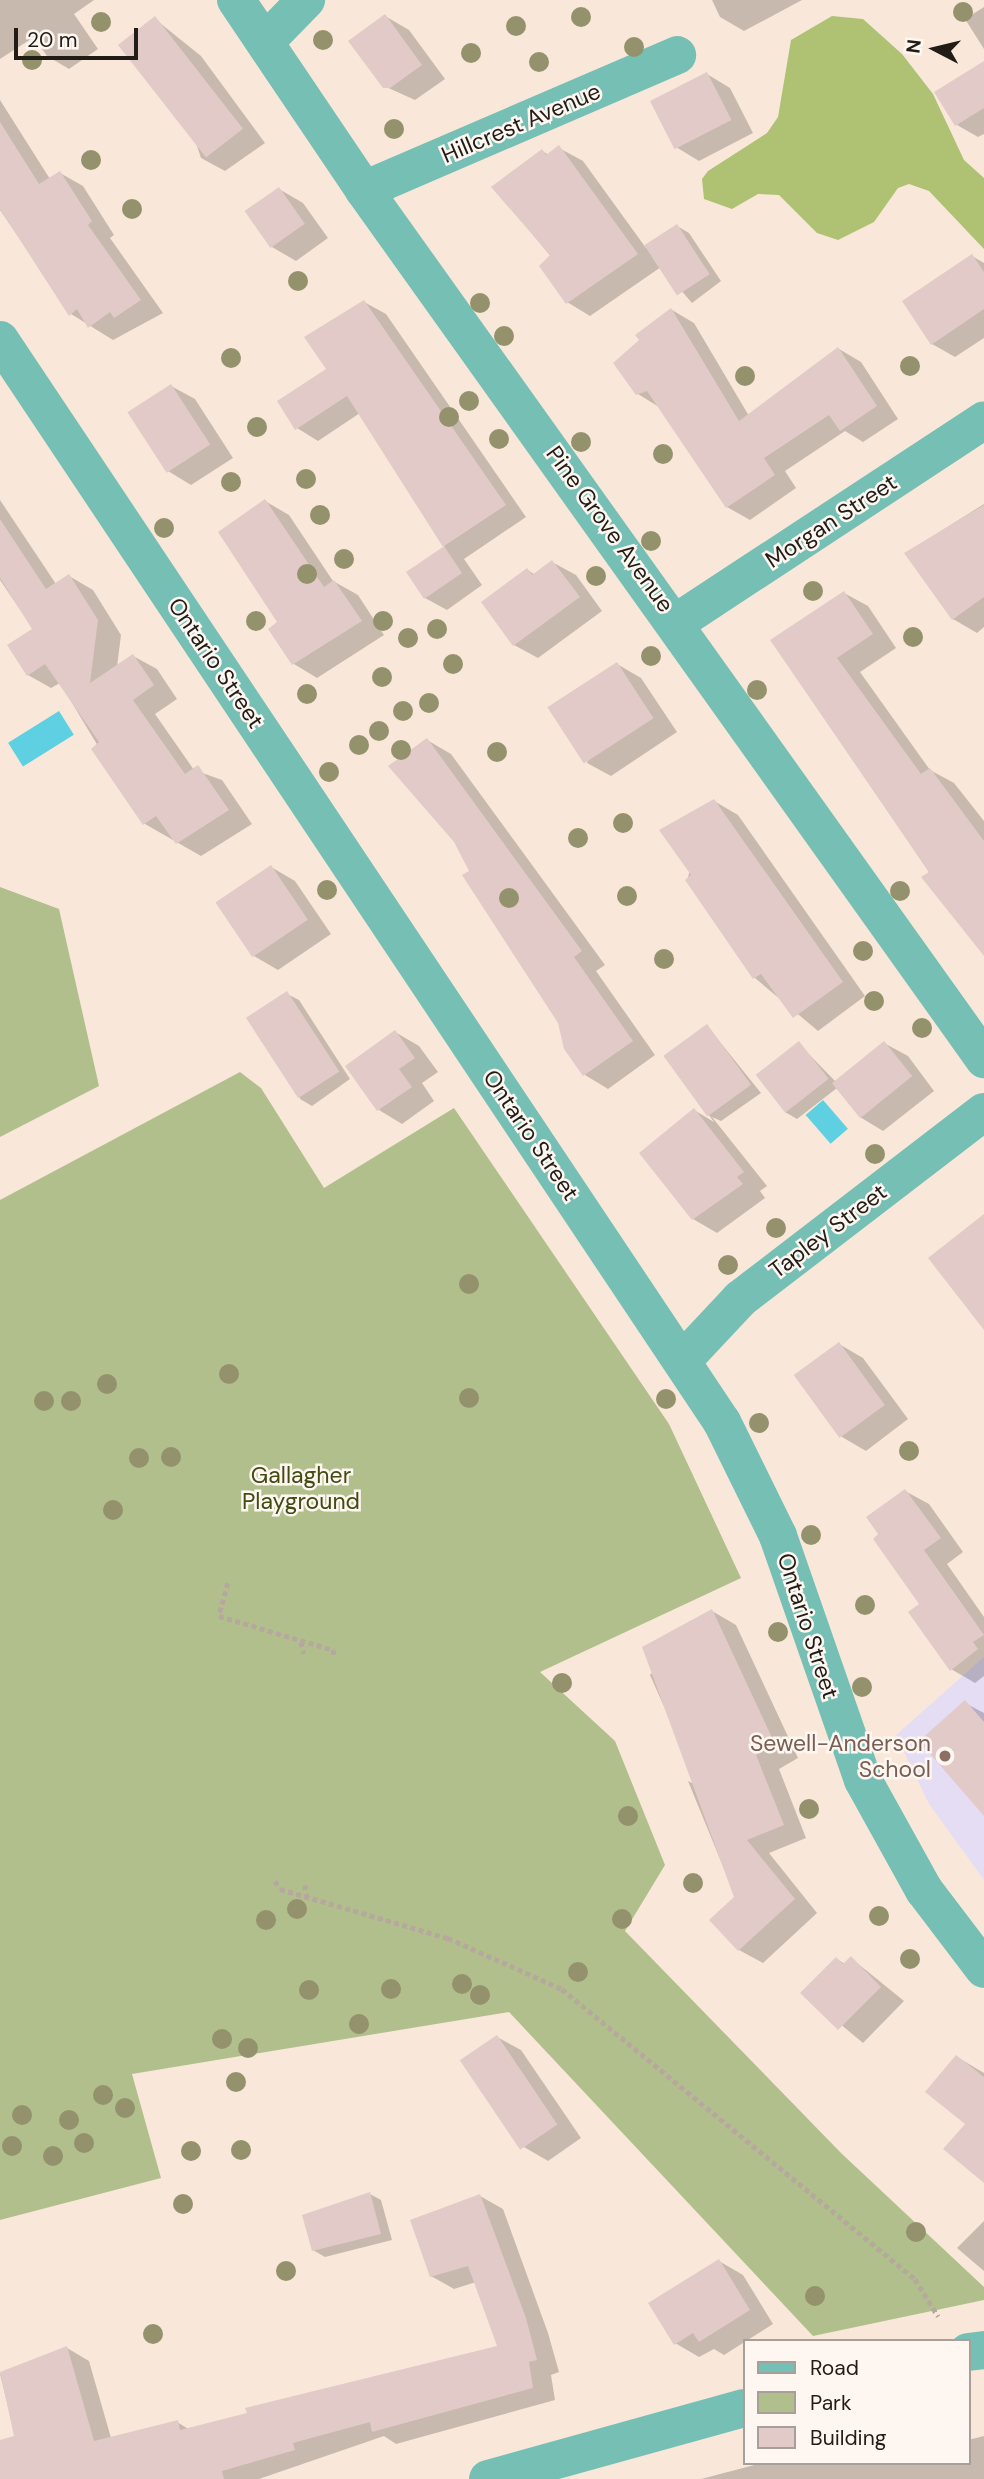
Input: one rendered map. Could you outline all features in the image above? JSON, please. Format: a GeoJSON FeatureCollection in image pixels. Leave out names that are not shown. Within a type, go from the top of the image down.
{"type":"FeatureCollection","features":[{"type":"Feature","properties":{"kind":"street","name":"Pine Grove Avenue"},"geometry":{"type":"LineString","coordinates":[[236,0],[364,190],[677,622],[984,1059]]}},
{"type":"Feature","properties":{"kind":"street"},"geometry":{"type":"LineString","coordinates":[[265,42],[306,0]]}},
{"type":"Feature","properties":{"kind":"street","name":"Hillcrest Avenue"},"geometry":{"type":"LineString","coordinates":[[364,190],[677,55]]}},
{"type":"Feature","properties":{"kind":"street","name":"Ontario Street"},"geometry":{"type":"LineString","coordinates":[[0,340],[683,1360],[762,1498],[863,1780],[924,1890],[984,1969]]}},
{"type":"Feature","properties":{"kind":"street","name":"Morgan Street"},"geometry":{"type":"LineString","coordinates":[[677,622],[984,420]]}},
{"type":"Feature","properties":{"kind":"street","name":"Tapley Street"},"geometry":{"type":"LineString","coordinates":[[683,1360],[740,1299],[984,1112]]}},
{"type":"Feature","properties":{"kind":"street"},"geometry":{"type":"LineString","coordinates":[[488,2479],[573,2468],[743,2408]]}},
{"type":"Feature","properties":{"kind":"path"},"geometry":{"type":"LineString","coordinates":[[228,1583],[219,1616],[334,1650],[333,1658]]}},
{"type":"Feature","properties":{"kind":"path"},"geometry":{"type":"LineString","coordinates":[[297,1639],[304,1654]]}},
{"type":"Feature","properties":{"kind":"path"},"geometry":{"type":"LineString","coordinates":[[275,1881],[280,1889],[448,1938],[562,1989],[915,2279],[938,2316]]}},
{"type":"Feature","properties":{"kind":"path"},"geometry":{"type":"LineString","coordinates":[[305,1885],[307,1897]]}},
{"type":"Feature","properties":{"kind":"shaded area","name":"Sewell-Anderson School"},"geometry":{"type":"Polygon","coordinates":[[[984,1657],[984,1880],[929,1804],[896,1735],[984,1657]]]}},
{"type":"Feature","properties":{"kind":"green space"},"geometry":{"type":"Polygon","coordinates":[[[832,16],[863,19],[902,54],[933,94],[964,160],[984,178],[984,249],[929,191],[909,184],[898,188],[874,222],[838,240],[817,233],[779,195],[758,194],[732,209],[704,199],[702,179],[708,171],[767,133],[778,117],[791,40],[832,16]]]}},
{"type":"Feature","properties":{"kind":"green space"},"geometry":{"type":"Polygon","coordinates":[[[0,887],[59,909],[99,1086],[0,1137],[0,887]]]}},
{"type":"Feature","properties":{"kind":"green space","name":"Gallagher Playground"},"geometry":{"type":"Polygon","coordinates":[[[240,1072],[261,1088],[324,1188],[454,1108],[669,1424],[741,1578],[540,1672],[615,1741],[665,1865],[625,1931],[841,2153],[984,2287],[984,2300],[813,2336],[509,2012],[132,2074],[161,2178],[0,2220],[0,1200],[240,1072]]]}},
{"type":"Feature","properties":{"kind":"water"},"geometry":{"type":"Polygon","coordinates":[[[59,711],[74,735],[23,767],[8,743],[59,711]]]}},
{"type":"Feature","properties":{"kind":"water"},"geometry":{"type":"Polygon","coordinates":[[[823,1100],[848,1129],[831,1144],[806,1115],[823,1100]]]}},
{"type":"Feature","properties":{"kind":"building"},"geometry":{"type":"Polygon","coordinates":[[[385,14],[422,65],[390,88],[383,88],[348,41],[385,14]]]}},
{"type":"Feature","properties":{"kind":"building"},"geometry":{"type":"Polygon","coordinates":[[[155,16],[243,129],[206,158],[118,45],[155,16]]]}},
{"type":"Feature","properties":{"kind":"building"},"geometry":{"type":"Polygon","coordinates":[[[984,61],[984,108],[955,126],[934,92],[984,61]]]}},
{"type":"Feature","properties":{"kind":"building"},"geometry":{"type":"Polygon","coordinates":[[[707,72],[732,120],[674,149],[650,101],[707,72]]]}},
{"type":"Feature","properties":{"kind":"building"},"geometry":{"type":"Polygon","coordinates":[[[0,122],[39,184],[60,171],[92,221],[88,225],[141,300],[114,318],[110,312],[88,328],[77,309],[69,316],[0,209],[0,122]]]}},
{"type":"Feature","properties":{"kind":"building"},"geometry":{"type":"Polygon","coordinates":[[[559,145],[638,254],[566,304],[539,266],[550,255],[491,187],[542,149],[546,155],[559,145]]]}},
{"type":"Feature","properties":{"kind":"building"},"geometry":{"type":"Polygon","coordinates":[[[279,187],[305,224],[270,248],[245,211],[279,187]]]}},
{"type":"Feature","properties":{"kind":"building"},"geometry":{"type":"Polygon","coordinates":[[[677,224],[710,274],[677,296],[644,245],[677,224]]]}},
{"type":"Feature","properties":{"kind":"building"},"geometry":{"type":"Polygon","coordinates":[[[972,254],[984,272],[984,309],[931,345],[902,301],[972,254]]]}},
{"type":"Feature","properties":{"kind":"building"},"geometry":{"type":"Polygon","coordinates":[[[364,300],[506,505],[444,546],[462,573],[424,599],[406,572],[443,547],[347,396],[295,430],[277,401],[326,369],[304,337],[364,300]]]}},
{"type":"Feature","properties":{"kind":"building"},"geometry":{"type":"Polygon","coordinates":[[[671,308],[739,421],[838,347],[877,406],[840,431],[829,415],[764,458],[775,475],[726,508],[647,391],[636,395],[613,363],[639,340],[635,335],[671,308]]]}},
{"type":"Feature","properties":{"kind":"building"},"geometry":{"type":"Polygon","coordinates":[[[171,384],[210,444],[167,473],[127,412],[171,384]]]}},
{"type":"Feature","properties":{"kind":"building"},"geometry":{"type":"Polygon","coordinates":[[[265,499],[324,587],[334,580],[362,621],[292,665],[268,629],[277,622],[218,532],[265,499]]]}},
{"type":"Feature","properties":{"kind":"building"},"geometry":{"type":"Polygon","coordinates":[[[984,505],[984,597],[952,620],[904,553],[984,505]]]}},
{"type":"Feature","properties":{"kind":"building"},"geometry":{"type":"Polygon","coordinates":[[[0,519],[46,589],[69,574],[98,620],[90,683],[133,654],[154,685],[133,700],[185,774],[198,765],[229,810],[176,844],[156,816],[143,825],[91,749],[99,742],[45,664],[27,676],[7,645],[32,629],[0,578],[0,519]]]}},
{"type":"Feature","properties":{"kind":"building"},"geometry":{"type":"Polygon","coordinates":[[[552,560],[580,597],[513,646],[481,602],[527,568],[532,575],[552,560]]]}},
{"type":"Feature","properties":{"kind":"building"},"geometry":{"type":"Polygon","coordinates":[[[844,591],[873,634],[837,658],[921,774],[930,768],[984,841],[984,956],[921,877],[929,872],[770,640],[844,591]]]}},
{"type":"Feature","properties":{"kind":"building"},"geometry":{"type":"Polygon","coordinates":[[[617,662],[653,718],[584,763],[547,707],[617,662]]]}},
{"type":"Feature","properties":{"kind":"building"},"geometry":{"type":"Polygon","coordinates":[[[427,738],[582,951],[574,957],[633,1041],[583,1076],[564,1049],[558,1023],[462,875],[469,871],[454,842],[388,766],[427,738]]]}},
{"type":"Feature","properties":{"kind":"building"},"geometry":{"type":"Polygon","coordinates":[[[714,799],[843,982],[793,1018],[761,974],[753,979],[685,880],[691,875],[659,830],[714,799]]]}},
{"type":"Feature","properties":{"kind":"building"},"geometry":{"type":"Polygon","coordinates":[[[271,865],[308,920],[252,957],[215,902],[271,865]]]}},
{"type":"Feature","properties":{"kind":"building"},"geometry":{"type":"Polygon","coordinates":[[[287,991],[339,1072],[298,1098],[246,1018],[287,991]]]}},
{"type":"Feature","properties":{"kind":"building"},"geometry":{"type":"Polygon","coordinates":[[[707,1024],[751,1085],[707,1116],[663,1056],[707,1024]]]}},
{"type":"Feature","properties":{"kind":"building"},"geometry":{"type":"Polygon","coordinates":[[[395,1030],[415,1058],[399,1069],[412,1087],[377,1111],[345,1066],[395,1030]]]}},
{"type":"Feature","properties":{"kind":"building"},"geometry":{"type":"Polygon","coordinates":[[[799,1041],[829,1079],[785,1113],[756,1075],[799,1041]]]}},
{"type":"Feature","properties":{"kind":"building"},"geometry":{"type":"Polygon","coordinates":[[[884,1041],[912,1076],[860,1118],[832,1083],[884,1041]]]}},
{"type":"Feature","properties":{"kind":"building"},"geometry":{"type":"Polygon","coordinates":[[[694,1108],[744,1172],[737,1177],[743,1184],[692,1220],[639,1153],[694,1108]]]}},
{"type":"Feature","properties":{"kind":"building"},"geometry":{"type":"Polygon","coordinates":[[[984,1214],[984,1330],[928,1258],[984,1214]]]}},
{"type":"Feature","properties":{"kind":"building"},"geometry":{"type":"Polygon","coordinates":[[[839,1342],[885,1405],[840,1438],[794,1375],[839,1342]]]}},
{"type":"Feature","properties":{"kind":"building"},"geometry":{"type":"Polygon","coordinates":[[[905,1489],[941,1538],[924,1550],[984,1635],[973,1642],[978,1649],[950,1671],[908,1612],[919,1604],[873,1539],[878,1534],[866,1517],[905,1489]]]}},
{"type":"Feature","properties":{"kind":"building"},"geometry":{"type":"Polygon","coordinates":[[[712,1609],[775,1744],[756,1755],[784,1825],[747,1840],[795,1899],[738,1951],[709,1920],[734,1897],[642,1647],[712,1609]]]}},
{"type":"Feature","properties":{"kind":"building"},"geometry":{"type":"Polygon","coordinates":[[[965,1700],[984,1722],[984,1816],[919,1741],[965,1700]]]}},
{"type":"Feature","properties":{"kind":"building"},"geometry":{"type":"Polygon","coordinates":[[[851,1956],[881,1987],[838,2030],[800,1993],[836,1957],[843,1964],[851,1956]]]}},
{"type":"Feature","properties":{"kind":"building"},"geometry":{"type":"Polygon","coordinates":[[[497,2035],[557,2125],[520,2150],[460,2060],[497,2035]]]}},
{"type":"Feature","properties":{"kind":"building"},"geometry":{"type":"Polygon","coordinates":[[[956,2055],[984,2077],[984,2183],[943,2149],[965,2124],[925,2092],[956,2055]]]}},
{"type":"Feature","properties":{"kind":"building"},"geometry":{"type":"Polygon","coordinates":[[[370,2192],[381,2234],[312,2251],[302,2215],[370,2192]]]}},
{"type":"Feature","properties":{"kind":"building"},"geometry":{"type":"Polygon","coordinates":[[[480,2194],[526,2318],[537,2360],[529,2362],[533,2388],[372,2432],[370,2422],[293,2443],[295,2450],[222,2471],[224,2479],[0,2479],[0,2440],[14,2436],[0,2372],[67,2346],[94,2441],[178,2420],[180,2430],[247,2413],[245,2408],[497,2346],[468,2266],[430,2277],[410,2220],[480,2194]]]}},
{"type":"Feature","properties":{"kind":"building"},"geometry":{"type":"Polygon","coordinates":[[[719,2259],[750,2310],[699,2342],[693,2333],[674,2345],[648,2303],[719,2259]]]}},
{"type":"Feature","properties":{"kind":"place","name":"Sewell-Anderson School"},"geometry":{"type":"Point","coordinates":[945,1756]}}]}
